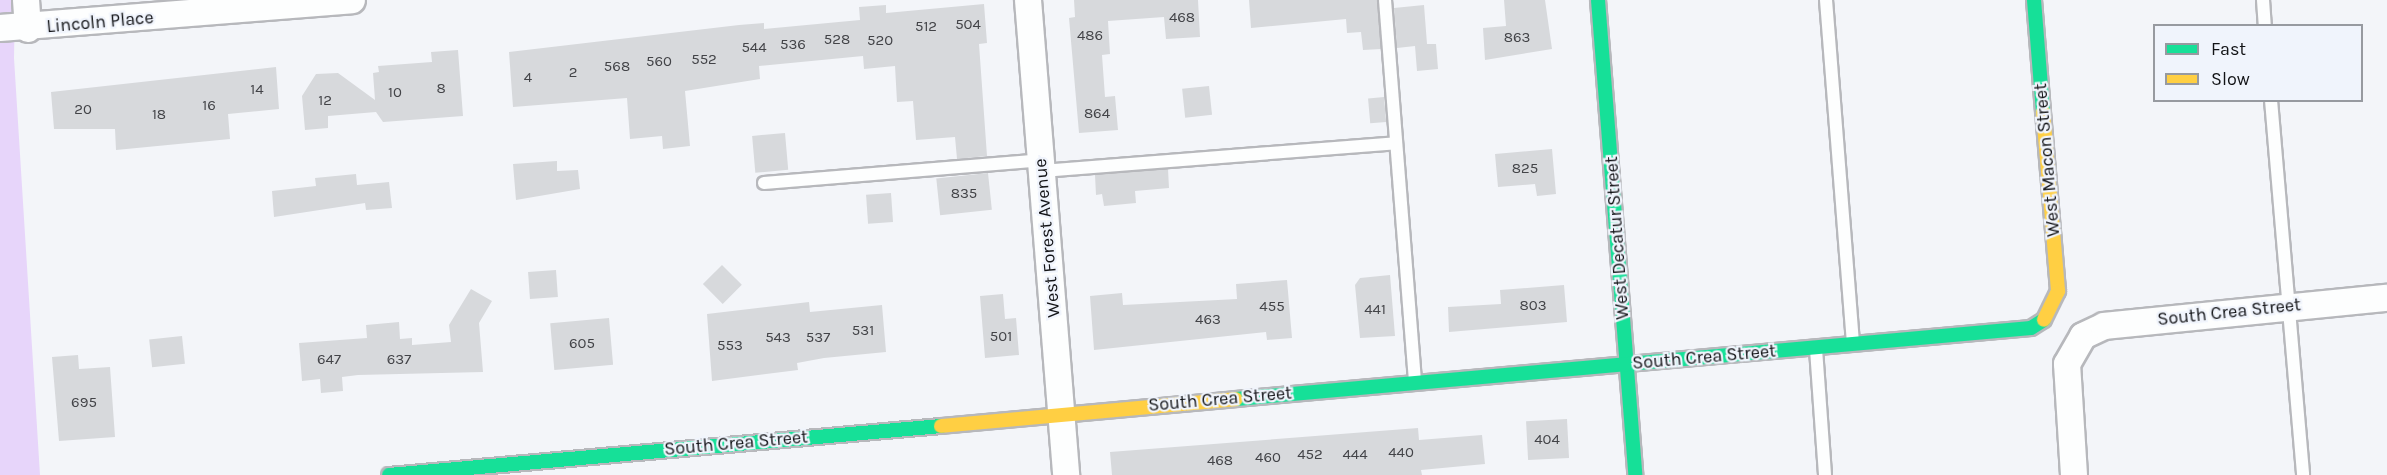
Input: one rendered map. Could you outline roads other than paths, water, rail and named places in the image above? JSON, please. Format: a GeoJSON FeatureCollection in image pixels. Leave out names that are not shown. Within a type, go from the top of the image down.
{"type":"FeatureCollection","features":[{"type":"Feature","properties":{"kind":"street"},"geometry":{"type":"LineString","coordinates":[[26,0],[28,29]]}},
{"type":"Feature","properties":{"kind":"street","name":"Lincoln Place"},"geometry":{"type":"LineString","coordinates":[[0,28],[28,29],[352,0]]}},
{"type":"Feature","properties":{"kind":"street","name":"West Forest Avenue"},"geometry":{"type":"LineString","coordinates":[[1028,0],[1066,475]]}},
{"type":"Feature","properties":{"kind":"street","name":"West Decatur Street"},"geometry":{"type":"LineString","coordinates":[[1598,0],[1635,475]]}},
{"type":"Feature","properties":{"kind":"street","name":"West Macon Street"},"geometry":{"type":"LineString","coordinates":[[2034,0],[2058,291],[2048,318]]}},
{"type":"Feature","properties":{"kind":"street","name":"South Crea Street"},"geometry":{"type":"LineString","coordinates":[[2074,475],[2066,377],[2076,342],[2104,326],[2288,305],[2387,298]]}},
{"type":"Feature","properties":{"kind":"street","name":"South Crea Street"},"geometry":{"type":"LineString","coordinates":[[390,475],[1061,412],[2021,331],[2048,318]]}},
{"type":"Feature","properties":{"kind":"lane"},"geometry":{"type":"LineString","coordinates":[[1385,0],[1415,383]]}},
{"type":"Feature","properties":{"kind":"lane"},"geometry":{"type":"LineString","coordinates":[[1826,0],[1853,345]]}},
{"type":"Feature","properties":{"kind":"lane"},"geometry":{"type":"LineString","coordinates":[[2263,0],[2265,24]]}},
{"type":"Feature","properties":{"kind":"lane"},"geometry":{"type":"LineString","coordinates":[[2271,102],[2303,475]]}},
{"type":"Feature","properties":{"kind":"lane"},"geometry":{"type":"LineString","coordinates":[[764,183],[1396,143]]}},
{"type":"Feature","properties":{"kind":"lane"},"geometry":{"type":"LineString","coordinates":[[1816,347],[1826,475]]}}]}
